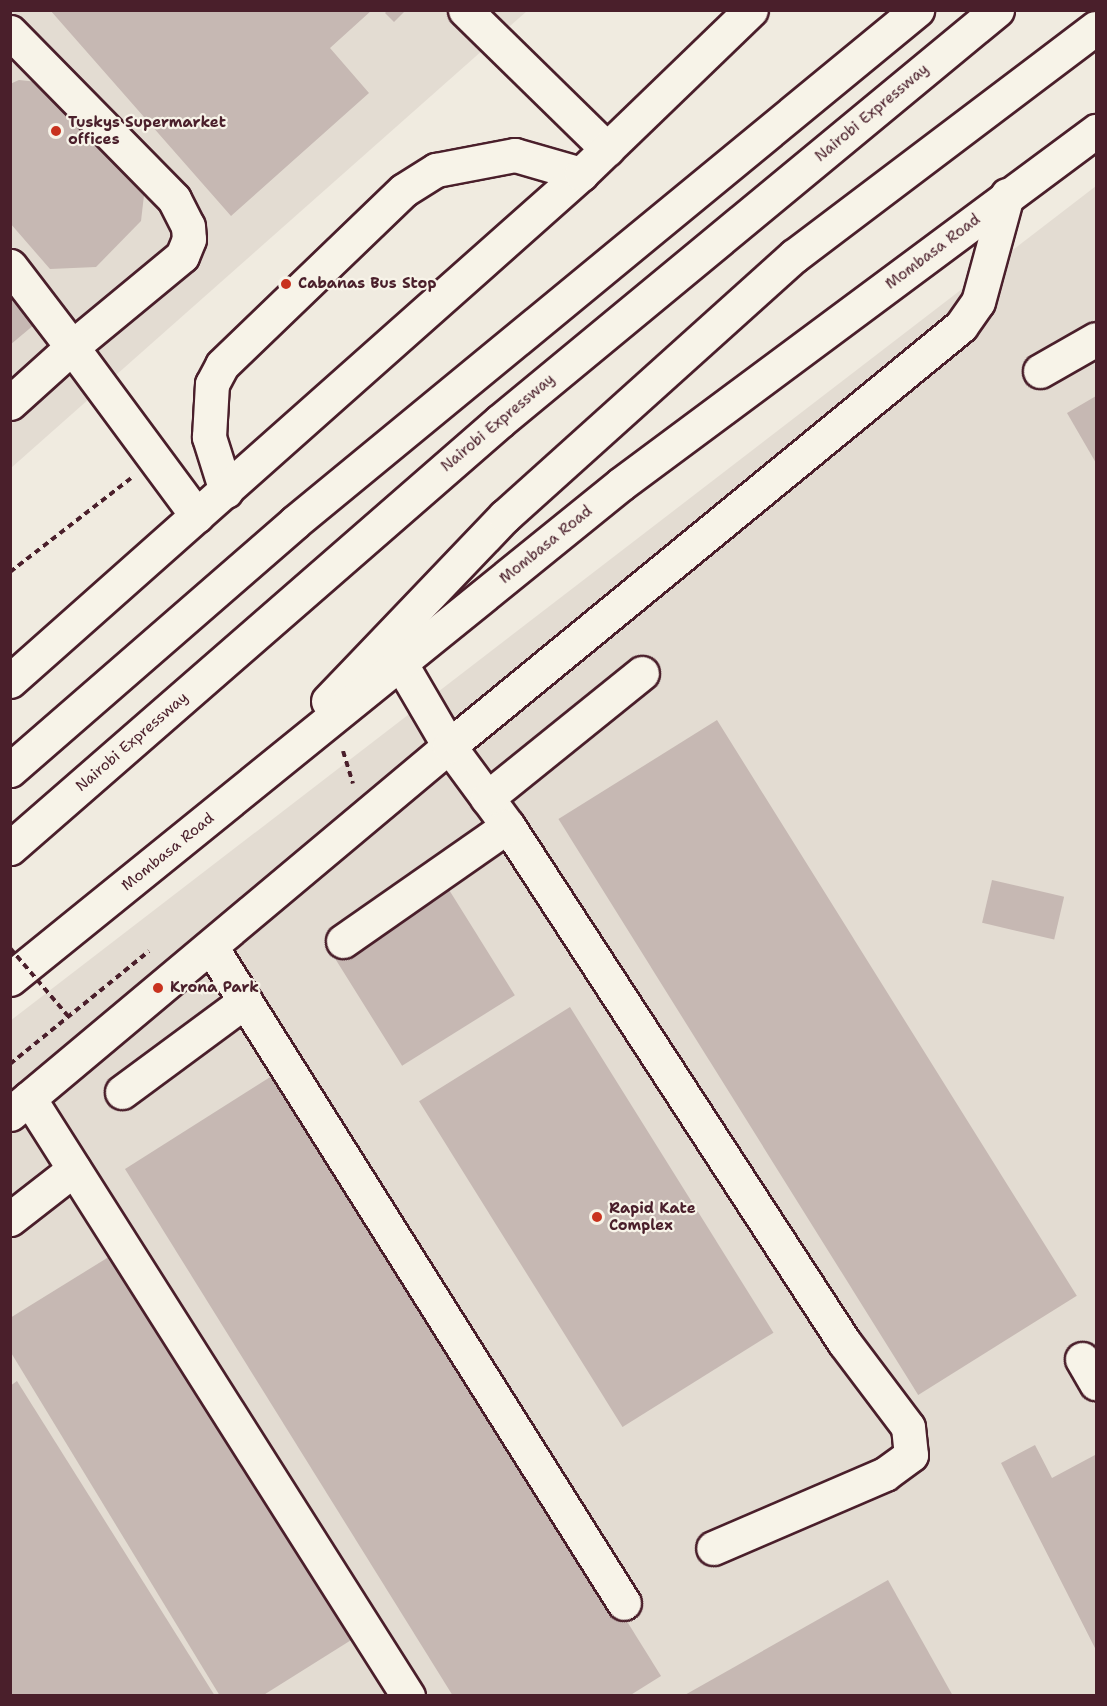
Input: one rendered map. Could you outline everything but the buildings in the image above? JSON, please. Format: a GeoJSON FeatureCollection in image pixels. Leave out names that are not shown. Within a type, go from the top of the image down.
{"type":"FeatureCollection","features":[{"type":"Feature","properties":{"kind":"main road"},"geometry":{"type":"LineString","coordinates":[[10,681],[581,174],[751,10]]}},
{"type":"Feature","properties":{"kind":"main road"},"geometry":{"type":"LineString","coordinates":[[726,34],[777,10]]}},
{"type":"Feature","properties":{"kind":"main road"},"geometry":{"type":"LineString","coordinates":[[10,770],[295,522],[917,10]]}},
{"type":"Feature","properties":{"kind":"main road","name":"Nairobi Expressway"},"geometry":{"type":"LineString","coordinates":[[10,848],[500,421],[997,10]]}},
{"type":"Feature","properties":{"kind":"main road"},"geometry":{"type":"LineString","coordinates":[[475,14],[607,149]]}},
{"type":"Feature","properties":{"kind":"main road"},"geometry":{"type":"LineString","coordinates":[[236,797],[505,516],[785,264],[1096,28]]}},
{"type":"Feature","properties":{"kind":"main road"},"geometry":{"type":"LineString","coordinates":[[10,32],[174,199],[188,226],[189,239],[183,256],[72,347],[10,404]]}},
{"type":"Feature","properties":{"kind":"main road","name":"Mombasa Road"},"geometry":{"type":"LineString","coordinates":[[10,980],[621,484],[784,366],[1007,195],[1096,131]]}},
{"type":"Feature","properties":{"kind":"main road"},"geometry":{"type":"LineString","coordinates":[[226,491],[208,437],[212,384],[222,365],[404,190],[436,170],[515,156],[581,174]]}},
{"type":"Feature","properties":{"kind":"main road"},"geometry":{"type":"LineString","coordinates":[[408,1695],[74,1169],[20,1106],[449,746],[961,326],[978,302],[1007,195]]}},
{"type":"Feature","properties":{"kind":"main road"},"geometry":{"type":"LineString","coordinates":[[10,266],[197,516]]}},
{"type":"Feature","properties":{"kind":"main road"},"geometry":{"type":"LineString","coordinates":[[1040,371],[1096,339]]}},
{"type":"Feature","properties":{"kind":"main road"},"geometry":{"type":"LineString","coordinates":[[401,664],[449,746],[508,826],[844,1342],[908,1426],[911,1455],[885,1474],[713,1548]]}},
{"type":"Feature","properties":{"kind":"main road"},"geometry":{"type":"LineString","coordinates":[[487,798],[642,673]]}},
{"type":"Feature","properties":{"kind":"main road"},"geometry":{"type":"LineString","coordinates":[[343,941],[508,826]]}},
{"type":"Feature","properties":{"kind":"main road"},"geometry":{"type":"LineString","coordinates":[[211,947],[624,1603]]}},
{"type":"Feature","properties":{"kind":"main road"},"geometry":{"type":"LineString","coordinates":[[122,1092],[245,1001]]}},
{"type":"Feature","properties":{"kind":"main road"},"geometry":{"type":"LineString","coordinates":[[10,1219],[74,1169]]}},
{"type":"Feature","properties":{"kind":"path"},"geometry":{"type":"LineString","coordinates":[[10,572],[154,461]]}},
{"type":"Feature","properties":{"kind":"path"},"geometry":{"type":"LineString","coordinates":[[334,719],[354,787],[345,794]]}},
{"type":"Feature","properties":{"kind":"path"},"geometry":{"type":"LineString","coordinates":[[10,948],[68,1016]]}},
{"type":"Feature","properties":{"kind":"path"},"geometry":{"type":"LineString","coordinates":[[10,1064],[151,950]]}},
{"type":"Feature","properties":{"kind":"shaded area"},"geometry":{"type":"Polygon","coordinates":[[[11,11],[527,11],[11,468],[11,11]]]}},
{"type":"Feature","properties":{"kind":"shaded area"},"geometry":{"type":"Polygon","coordinates":[[[1096,186],[1096,1695],[11,1695],[10,1021],[1096,186]]]}},
{"type":"Feature","properties":{"kind":"place","name":"Tuskys Supermarket offices"},"geometry":{"type":"Point","coordinates":[56,131]}},
{"type":"Feature","properties":{"kind":"place","name":"Cabanas Bus Stop"},"geometry":{"type":"Point","coordinates":[286,284]}},
{"type":"Feature","properties":{"kind":"place","name":"Krona Park"},"geometry":{"type":"Point","coordinates":[158,988]}},
{"type":"Feature","properties":{"kind":"place","name":"Rapid Kate Complex"},"geometry":{"type":"Point","coordinates":[597,1217]}}]}
